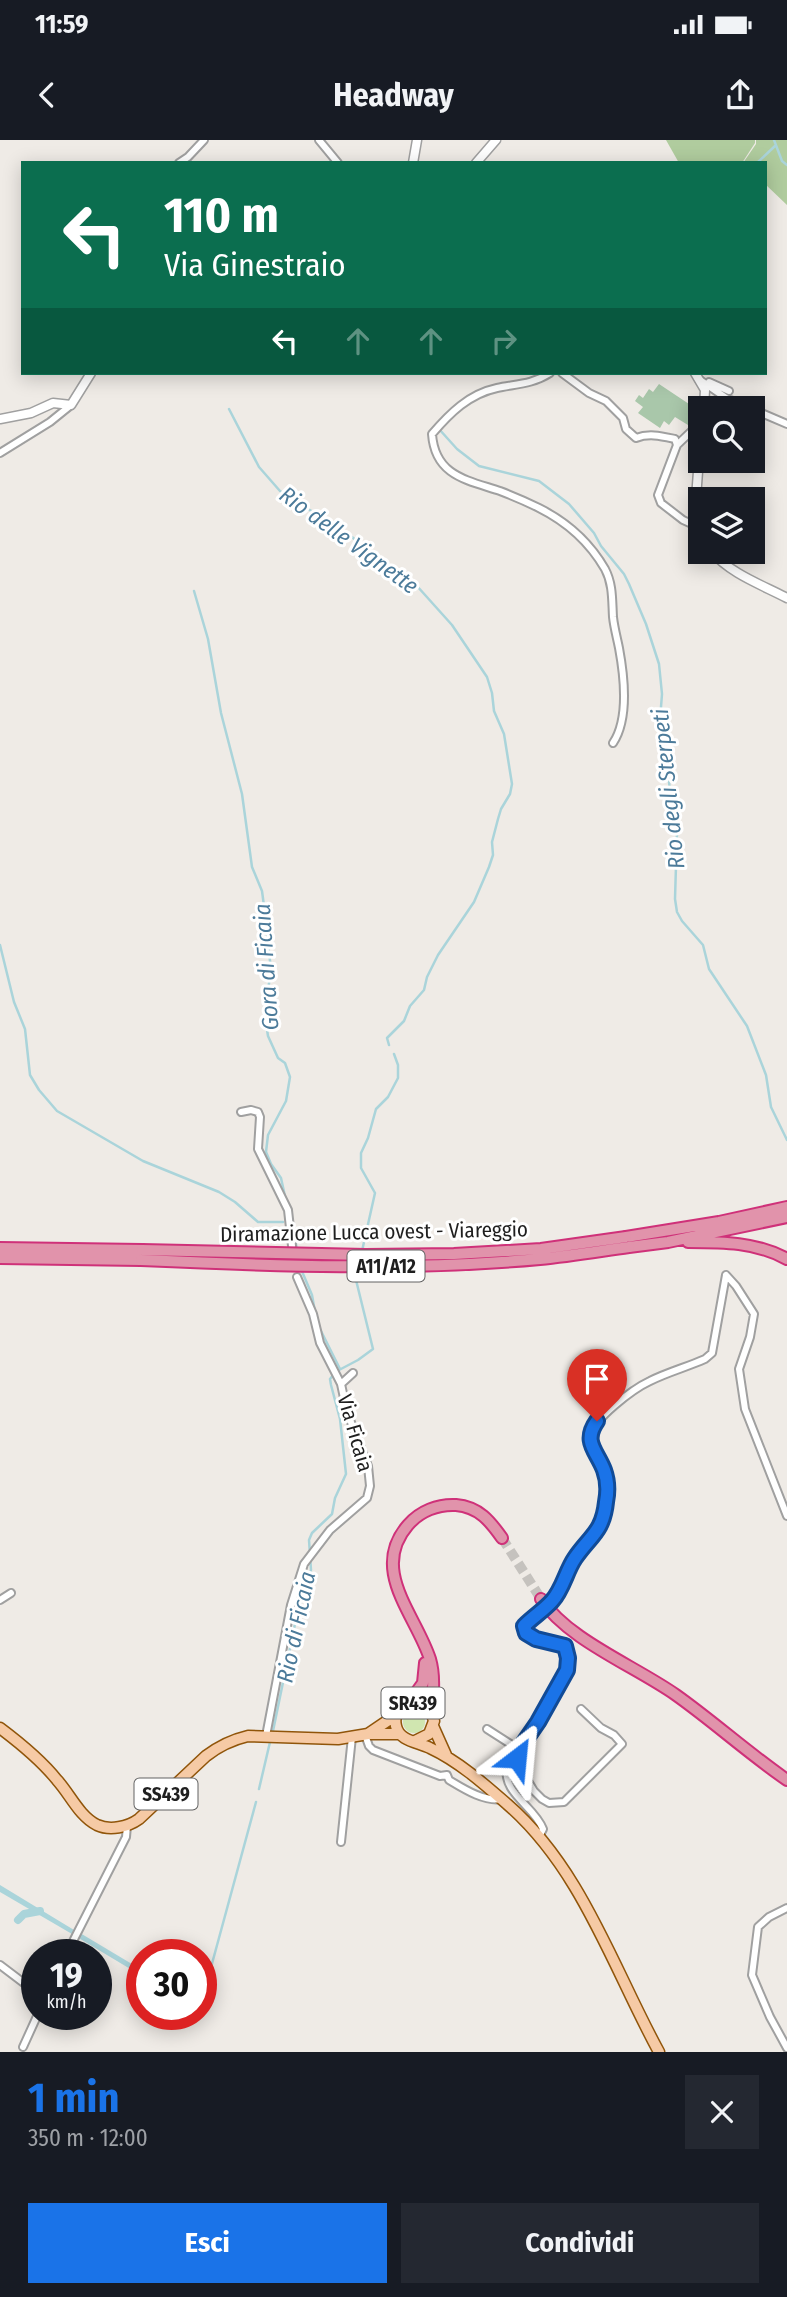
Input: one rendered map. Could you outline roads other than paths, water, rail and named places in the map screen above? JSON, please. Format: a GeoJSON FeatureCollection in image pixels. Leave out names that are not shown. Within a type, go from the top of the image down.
{"type":"FeatureCollection","features":[{"type":"Feature","properties":{"kind":"highway","name":"Diramazione Lucca ovest - Viareggio"},"geometry":{"type":"LineString","coordinates":[[628,1242],[668,1242],[787,1207]]}},
{"type":"Feature","properties":{"kind":"highway","name":"Diramazione Lucca ovest - Viareggio"},"geometry":{"type":"LineString","coordinates":[[0,1248],[314,1266],[410,1266],[540,1259],[719,1226],[787,1217]]}},
{"type":"Feature","properties":{"kind":"highway"},"geometry":{"type":"LineString","coordinates":[[668,1242],[743,1244],[769,1249],[787,1259]]}},
{"type":"Feature","properties":{"kind":"highway","name":"Diramazione Lucca ovest - Viareggio"},"geometry":{"type":"LineString","coordinates":[[0,1258],[141,1255]]}},
{"type":"Feature","properties":{"kind":"highway"},"geometry":{"type":"LineString","coordinates":[[431,1712],[432,1667],[395,1580],[394,1553],[405,1528],[413,1520],[429,1510],[454,1505],[481,1513],[502,1538]]}},
{"type":"Feature","properties":{"kind":"highway"},"geometry":{"type":"LineString","coordinates":[[541,1599],[549,1611],[575,1632],[676,1695],[787,1780]]}},
{"type":"Feature","properties":{"kind":"highway"},"geometry":{"type":"LineString","coordinates":[[408,1704],[423,1683],[426,1666],[424,1646]]}},
{"type":"Feature","properties":{"kind":"main road","name":"SR439"},"geometry":{"type":"LineString","coordinates":[[433,1726],[427,1737],[415,1741],[407,1740],[395,1724],[400,1709],[408,1704],[421,1704],[431,1712],[433,1726],[451,1759]]}},
{"type":"Feature","properties":{"kind":"main road","name":"SR439"},"geometry":{"type":"LineString","coordinates":[[366,1735],[397,1715]]}},
{"type":"Feature","properties":{"kind":"main road","name":"SS439"},"geometry":{"type":"LineString","coordinates":[[0,1728],[56,1778],[93,1823],[102,1827],[134,1823],[217,1747],[241,1738],[338,1739],[400,1734]]}},
{"type":"Feature","properties":{"kind":"main road"},"geometry":{"type":"LineString","coordinates":[[415,1741],[451,1759],[502,1799],[539,1837],[595,1921],[659,2052]]}},
{"type":"Feature","properties":{"kind":"street"},"geometry":{"type":"LineString","coordinates":[[181,161],[204,140]]}},
{"type":"Feature","properties":{"kind":"street"},"geometry":{"type":"LineString","coordinates":[[319,140],[336,161]]}},
{"type":"Feature","properties":{"kind":"street"},"geometry":{"type":"LineString","coordinates":[[413,161],[417,140]]}},
{"type":"Feature","properties":{"kind":"street"},"geometry":{"type":"LineString","coordinates":[[478,161],[496,140]]}},
{"type":"Feature","properties":{"kind":"street"},"geometry":{"type":"LineString","coordinates":[[0,453],[50,422],[71,405],[90,375]]}},
{"type":"Feature","properties":{"kind":"street"},"geometry":{"type":"LineString","coordinates":[[547,375],[540,379],[496,388],[462,403],[450,412],[432,434],[433,447],[442,464],[460,478],[542,509],[576,531],[606,571],[611,586],[625,686],[623,711],[613,743]]}},
{"type":"Feature","properties":{"kind":"street"},"geometry":{"type":"LineString","coordinates":[[565,375],[589,393],[606,401],[623,418],[626,429],[636,438],[646,434],[659,435],[675,439],[677,445]]}},
{"type":"Feature","properties":{"kind":"street"},"geometry":{"type":"LineString","coordinates":[[698,376],[729,391]]}},
{"type":"Feature","properties":{"kind":"street"},"geometry":{"type":"LineString","coordinates":[[698,376],[705,390],[705,396]]}},
{"type":"Feature","properties":{"kind":"street"},"geometry":{"type":"LineString","coordinates":[[698,376],[723,396]]}},
{"type":"Feature","properties":{"kind":"street"},"geometry":{"type":"LineString","coordinates":[[0,419],[24,415],[53,403],[71,405]]}},
{"type":"Feature","properties":{"kind":"street"},"geometry":{"type":"LineString","coordinates":[[765,414],[787,424]]}},
{"type":"Feature","properties":{"kind":"street"},"geometry":{"type":"LineString","coordinates":[[688,434],[677,445],[658,495],[660,503],[688,522]]}},
{"type":"Feature","properties":{"kind":"street"},"geometry":{"type":"LineString","coordinates":[[724,564],[787,598]]}},
{"type":"Feature","properties":{"kind":"street"},"geometry":{"type":"LineString","coordinates":[[242,1112],[251,1110],[258,1112],[260,1117],[258,1149],[288,1210],[292,1246]]}},
{"type":"Feature","properties":{"kind":"street"},"geometry":{"type":"LineString","coordinates":[[539,1837],[543,1829],[538,1817],[510,1787],[507,1767],[538,1722],[567,1670],[568,1658],[565,1646],[536,1639],[526,1633],[524,1626],[553,1600],[576,1556],[599,1531],[608,1484],[604,1469],[594,1454],[590,1440],[591,1429],[621,1401],[649,1381],[705,1359],[712,1353],[726,1275],[754,1314],[750,1337],[739,1369],[745,1409],[787,1516]]}},
{"type":"Feature","properties":{"kind":"street","name":"Via Ficaia"},"geometry":{"type":"LineString","coordinates":[[266,1737],[291,1605],[304,1564],[330,1530],[367,1498],[370,1486],[368,1466],[347,1412],[341,1384],[320,1343],[313,1314],[297,1277]]}},
{"type":"Feature","properties":{"kind":"street"},"geometry":{"type":"LineString","coordinates":[[341,1384],[353,1373]]}},
{"type":"Feature","properties":{"kind":"street"},"geometry":{"type":"LineString","coordinates":[[0,1600],[11,1593]]}},
{"type":"Feature","properties":{"kind":"street"},"geometry":{"type":"LineString","coordinates":[[487,1729],[512,1745],[523,1773],[534,1791],[550,1803],[564,1802],[622,1744],[581,1709]]}},
{"type":"Feature","properties":{"kind":"street"},"geometry":{"type":"LineString","coordinates":[[366,1735],[373,1750],[440,1776],[447,1775]]}},
{"type":"Feature","properties":{"kind":"street"},"geometry":{"type":"LineString","coordinates":[[341,1843],[352,1737]]}},
{"type":"Feature","properties":{"kind":"street"},"geometry":{"type":"LineString","coordinates":[[451,1759],[447,1775],[449,1780],[494,1801],[502,1799]]}},
{"type":"Feature","properties":{"kind":"street"},"geometry":{"type":"LineString","coordinates":[[73,1939],[126,1837],[127,1825]]}},
{"type":"Feature","properties":{"kind":"street"},"geometry":{"type":"LineString","coordinates":[[787,1908],[769,1917],[758,1927],[752,1975],[787,2048]]}},
{"type":"Feature","properties":{"kind":"street"},"geometry":{"type":"LineString","coordinates":[[0,1965],[21,1981]]}},
{"type":"Feature","properties":{"kind":"street"},"geometry":{"type":"LineString","coordinates":[[23,2048],[31,2030]]}},
{"type":"Feature","properties":{"kind":"water"},"geometry":{"type":"Polygon","coordinates":[[[0,1885],[74,1930],[72,1934],[0,1892],[0,1885]]]}},
{"type":"Feature","properties":{"kind":"water"},"geometry":{"type":"Polygon","coordinates":[[[80,1933],[90,1939],[80,1939],[77,1937],[80,1933]]]}},
{"type":"Feature","properties":{"kind":"water"},"geometry":{"type":"Polygon","coordinates":[[[112,1952],[126,1960],[126,1966],[112,1958],[112,1952]]]}},
{"type":"Feature","properties":{"kind":"waterway"},"geometry":{"type":"LineString","coordinates":[[774,140],[782,161],[787,165]]}},
{"type":"Feature","properties":{"kind":"waterway"},"geometry":{"type":"LineString","coordinates":[[759,161],[775,146]]}},
{"type":"Feature","properties":{"kind":"waterway","name":"Rio delle Vignette"},"geometry":{"type":"LineString","coordinates":[[229,409],[259,467],[280,491],[352,537],[392,571],[417,586],[452,625],[487,677],[494,711],[504,734],[512,784],[498,819],[489,867],[474,902],[438,955],[424,990],[410,1006],[404,1021],[387,1038],[389,1045]]}},
{"type":"Feature","properties":{"kind":"waterway","name":"Rio degli Sterpeti"},"geometry":{"type":"LineString","coordinates":[[439,429],[457,449],[479,466],[539,481],[569,504],[594,533],[629,584],[659,664],[662,694],[659,733],[667,757],[677,832],[677,912],[703,945],[709,969],[747,1026],[766,1075],[771,1107],[787,1140]]}},
{"type":"Feature","properties":{"kind":"waterway","name":"Gora di Ficaia"},"geometry":{"type":"LineString","coordinates":[[194,591],[208,639],[221,713],[242,794],[252,867],[262,891],[271,970],[265,1010],[266,1023],[268,1036],[278,1058],[285,1063],[290,1077],[286,1101],[268,1135],[266,1152],[281,1178],[286,1201]]}},
{"type":"Feature","properties":{"kind":"waterway"},"geometry":{"type":"LineString","coordinates":[[0,945],[14,1002],[25,1029],[30,1075],[57,1111],[143,1161],[219,1192],[258,1222],[283,1222]]}},
{"type":"Feature","properties":{"kind":"waterway","name":"Rio delle Vignette"},"geometry":{"type":"LineString","coordinates":[[362,1251],[375,1193],[361,1168],[361,1153],[376,1109],[388,1097],[398,1078],[398,1065],[394,1054]]}},
{"type":"Feature","properties":{"kind":"waterway","name":"Gora di Ficaia"},"geometry":{"type":"LineString","coordinates":[[294,1235],[297,1249]]}},
{"type":"Feature","properties":{"kind":"waterway","name":"Rio delle Vignette"},"geometry":{"type":"LineString","coordinates":[[339,1370],[373,1349],[356,1280],[359,1268]]}},
{"type":"Feature","properties":{"kind":"waterway","name":"Gora di Ficaia"},"geometry":{"type":"LineString","coordinates":[[301,1269],[312,1295],[315,1312]]}},
{"type":"Feature","properties":{"kind":"waterway","name":"Gora di Ficaia"},"geometry":{"type":"LineString","coordinates":[[320,1329],[340,1369]]}},
{"type":"Feature","properties":{"kind":"waterway","name":"Rio di Ficaia"},"geometry":{"type":"LineString","coordinates":[[273,1731],[296,1619],[311,1570],[309,1540],[312,1533],[332,1514],[335,1498],[346,1474],[340,1419],[330,1379],[334,1374]]}},
{"type":"Feature","properties":{"kind":"waterway","name":"Rio di Ficaia"},"geometry":{"type":"LineString","coordinates":[[259,1789],[270,1742]]}},
{"type":"Feature","properties":{"kind":"waterway","name":"Rio di Ficaia"},"geometry":{"type":"LineString","coordinates":[[217,1945],[256,1802]]}},
{"type":"Feature","properties":{"kind":"waterway"},"geometry":{"type":"LineString","coordinates":[[18,1920],[24,1914],[40,1911]]}},
{"type":"Feature","properties":{"kind":"tunnel"},"geometry":{"type":"LineString","coordinates":[[502,1538],[541,1599]]}}]}
